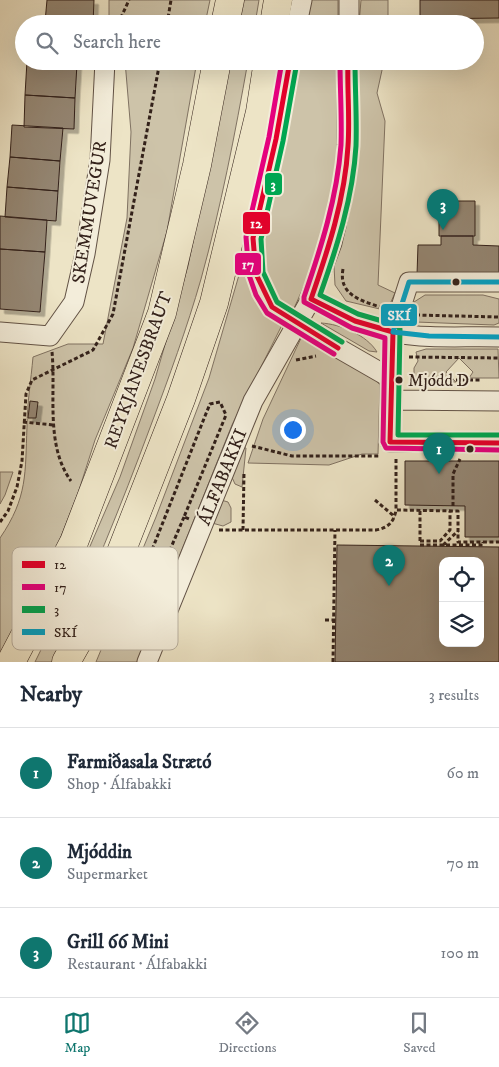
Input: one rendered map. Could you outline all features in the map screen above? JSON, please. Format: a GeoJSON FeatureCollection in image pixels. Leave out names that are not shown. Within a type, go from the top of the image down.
{"type":"FeatureCollection","features":[{"type":"Feature","properties":{"kind":"highway"},"geometry":{"type":"LineString","coordinates":[[227,15],[230,0]]}},
{"type":"Feature","properties":{"kind":"highway"},"geometry":{"type":"LineString","coordinates":[[276,15],[278,0]]}},
{"type":"Feature","properties":{"kind":"highway","name":"REYKJANESBRAUT"},"geometry":{"type":"LineString","coordinates":[[71,547],[162,313],[216,70]]}},
{"type":"Feature","properties":{"kind":"highway"},"geometry":{"type":"LineString","coordinates":[[123,547],[181,399],[214,303],[260,112],[267,70]]}},
{"type":"Feature","properties":{"kind":"highway","name":"REYKJANESBRAUT"},"geometry":{"type":"LineString","coordinates":[[11,662],[17,650]]}},
{"type":"Feature","properties":{"kind":"highway"},"geometry":{"type":"LineString","coordinates":[[66,662],[73,650]]}},
{"type":"Feature","properties":{"kind":"highway"},"geometry":{"type":"LineString","coordinates":[[79,662],[84,650]]}},
{"type":"Feature","properties":{"kind":"street"},"geometry":{"type":"LineString","coordinates":[[299,15],[302,0]]}},
{"type":"Feature","properties":{"kind":"street"},"geometry":{"type":"LineString","coordinates":[[349,15],[350,0]]}},
{"type":"Feature","properties":{"kind":"street","name":"SKEMMUVEGUR"},"geometry":{"type":"LineString","coordinates":[[50,336],[74,302],[85,254],[100,160],[105,70]]}},
{"type":"Feature","properties":{"kind":"street"},"geometry":{"type":"LineString","coordinates":[[288,70],[276,139],[253,238],[256,274],[263,292],[272,307],[298,325],[392,379]]}},
{"type":"Feature","properties":{"kind":"street","name":"ÁLFABAKKI"},"geometry":{"type":"LineString","coordinates":[[178,586],[253,401],[272,365],[298,325],[311,299],[332,243],[342,198],[348,146],[348,70]]}},
{"type":"Feature","properties":{"kind":"street"},"geometry":{"type":"LineString","coordinates":[[499,282],[409,282],[393,332],[390,442],[499,443]]}},
{"type":"Feature","properties":{"kind":"street"},"geometry":{"type":"LineString","coordinates":[[311,299],[355,321],[393,332],[429,336],[499,337]]}},
{"type":"Feature","properties":{"kind":"street"},"geometry":{"type":"LineString","coordinates":[[0,332],[50,336]]}},
{"type":"Feature","properties":{"kind":"street"},"geometry":{"type":"LineString","coordinates":[[391,400],[499,401]]}},
{"type":"Feature","properties":{"kind":"street","name":"ÁLFABAKKI"},"geometry":{"type":"LineString","coordinates":[[147,662],[152,650]]}},
{"type":"Feature","properties":{"kind":"path"},"geometry":{"type":"LineString","coordinates":[[122,15],[129,0]]}},
{"type":"Feature","properties":{"kind":"path"},"geometry":{"type":"LineString","coordinates":[[168,15],[171,0]]}},
{"type":"Feature","properties":{"kind":"path"},"geometry":{"type":"LineString","coordinates":[[352,297],[399,312],[416,315],[499,317]]}},
{"type":"Feature","properties":{"kind":"path"},"geometry":{"type":"LineString","coordinates":[[50,336],[54,425],[59,456],[71,481]]}},
{"type":"Feature","properties":{"kind":"path"},"geometry":{"type":"LineString","coordinates":[[409,357],[499,358]]}},
{"type":"Feature","properties":{"kind":"path"},"geometry":{"type":"LineString","coordinates":[[443,380],[480,380]]}},
{"type":"Feature","properties":{"kind":"path"},"geometry":{"type":"LineString","coordinates":[[153,547],[210,404],[220,402],[226,415],[171,547]]}},
{"type":"Feature","properties":{"kind":"path"},"geometry":{"type":"LineString","coordinates":[[23,422],[54,425]]}},
{"type":"Feature","properties":{"kind":"path"},"geometry":{"type":"LineString","coordinates":[[248,444],[267,451],[292,456],[386,456]]}},
{"type":"Feature","properties":{"kind":"path"},"geometry":{"type":"LineString","coordinates":[[214,529],[382,529],[387,527],[395,517],[396,456],[405,456]]}},
{"type":"Feature","properties":{"kind":"path"},"geometry":{"type":"LineString","coordinates":[[451,456],[460,456],[453,474],[453,506]]}},
{"type":"Feature","properties":{"kind":"path"},"geometry":{"type":"LineString","coordinates":[[243,530],[244,482]]}},
{"type":"Feature","properties":{"kind":"path"},"geometry":{"type":"LineString","coordinates":[[375,500],[395,517]]}},
{"type":"Feature","properties":{"kind":"path"},"geometry":{"type":"LineString","coordinates":[[396,510],[458,511],[458,542],[499,542]]}},
{"type":"Feature","properties":{"kind":"path"},"geometry":{"type":"LineString","coordinates":[[420,511],[420,544]]}},
{"type":"Feature","properties":{"kind":"path"},"geometry":{"type":"LineString","coordinates":[[420,544],[440,541],[450,530],[450,511]]}},
{"type":"Feature","properties":{"kind":"path"},"geometry":{"type":"LineString","coordinates":[[184,517],[194,521]]}},
{"type":"Feature","properties":{"kind":"path"},"geometry":{"type":"LineString","coordinates":[[333,662],[335,530]]}},
{"type":"Feature","properties":{"kind":"path"},"geometry":{"type":"LineString","coordinates":[[442,545],[458,531]]}},
{"type":"Feature","properties":{"kind":"path"},"geometry":{"type":"LineString","coordinates":[[420,544],[483,546],[483,542]]}},
{"type":"Feature","properties":{"kind":"path"},"geometry":{"type":"LineString","coordinates":[[325,620],[335,620]]}},
{"type":"Feature","properties":{"kind":"shaded area"},"geometry":{"type":"Polygon","coordinates":[[[109,0],[210,0],[207,15],[109,15],[109,0]]]}},
{"type":"Feature","properties":{"kind":"shaded area"},"geometry":{"type":"Polygon","coordinates":[[[241,0],[259,0],[256,15],[238,15],[241,0]]]}},
{"type":"Feature","properties":{"kind":"shaded area"},"geometry":{"type":"Polygon","coordinates":[[[306,0],[338,0],[338,15],[303,15],[306,0]]]}},
{"type":"Feature","properties":{"kind":"shaded area"},"geometry":{"type":"Polygon","coordinates":[[[361,0],[388,0],[388,15],[360,15],[361,0]]]}},
{"type":"Feature","properties":{"kind":"shaded area"},"geometry":{"type":"Polygon","coordinates":[[[126,70],[195,70],[167,231],[133,348],[95,440],[78,493],[57,547],[12,547],[12,638],[0,662],[0,538],[16,510],[23,484],[33,357],[68,344],[103,344],[127,218],[131,132],[126,70]]]}},
{"type":"Feature","properties":{"kind":"shaded area"},"geometry":{"type":"Polygon","coordinates":[[[228,70],[246,70],[221,198],[190,316],[128,485],[103,547],[90,547],[120,477],[155,379],[188,266],[228,70]]]}},
{"type":"Feature","properties":{"kind":"shaded area"},"geometry":{"type":"Polygon","coordinates":[[[293,70],[337,70],[337,168],[321,247],[292,313],[270,296],[260,263],[260,236],[293,70]]]}},
{"type":"Feature","properties":{"kind":"shaded area"},"geometry":{"type":"Polygon","coordinates":[[[357,70],[382,70],[377,93],[385,121],[378,285],[395,293],[390,304],[384,310],[346,301],[335,285],[334,266],[346,228],[355,163],[357,70]]]}},
{"type":"Feature","properties":{"kind":"shaded area"},"geometry":{"type":"Polygon","coordinates":[[[246,251],[284,321],[232,425],[178,560],[178,547],[144,547],[209,378],[246,251]]]}},
{"type":"Feature","properties":{"kind":"shaded area"},"geometry":{"type":"Polygon","coordinates":[[[425,295],[483,295],[499,299],[499,323],[494,325],[416,322],[414,302],[425,295]]]}},
{"type":"Feature","properties":{"kind":"shaded area"},"geometry":{"type":"Polygon","coordinates":[[[321,323],[344,328],[360,336],[367,340],[377,352],[369,351],[321,323]]]}},
{"type":"Feature","properties":{"kind":"shaded area"},"geometry":{"type":"Polygon","coordinates":[[[302,336],[373,377],[380,385],[378,454],[362,454],[329,465],[248,463],[263,419],[302,336]]]}},
{"type":"Feature","properties":{"kind":"shaded area"},"geometry":{"type":"Polygon","coordinates":[[[426,349],[498,349],[499,378],[469,378],[473,372],[459,358],[446,372],[456,382],[414,381],[414,368],[418,361],[416,352],[426,349]]]}},
{"type":"Feature","properties":{"kind":"shaded area"},"geometry":{"type":"Polygon","coordinates":[[[243,447],[246,448],[242,487],[235,484],[230,473],[243,447]]]}},
{"type":"Feature","properties":{"kind":"shaded area"},"geometry":{"type":"Polygon","coordinates":[[[0,472],[13,472],[0,504],[0,472]]]}},
{"type":"Feature","properties":{"kind":"shaded area"},"geometry":{"type":"Polygon","coordinates":[[[221,500],[228,502],[231,508],[231,522],[223,526],[212,523],[221,500]]]}},
{"type":"Feature","properties":{"kind":"shaded area"},"geometry":{"type":"Polygon","coordinates":[[[41,650],[58,650],[53,662],[35,662],[41,650]]]}},
{"type":"Feature","properties":{"kind":"shaded area"},"geometry":{"type":"Polygon","coordinates":[[[101,650],[142,650],[137,662],[96,662],[101,650]]]}},
{"type":"Feature","properties":{"kind":"building"},"geometry":{"type":"Polygon","coordinates":[[[47,0],[94,0],[93,15],[46,15],[47,0]]]}},
{"type":"Feature","properties":{"kind":"building"},"geometry":{"type":"Polygon","coordinates":[[[420,0],[499,0],[499,18],[484,18],[484,15],[420,15],[420,0]]]}},
{"type":"Feature","properties":{"kind":"building"},"geometry":{"type":"Polygon","coordinates":[[[26,70],[77,70],[75,98],[25,95],[26,70]]]}},
{"type":"Feature","properties":{"kind":"building"},"geometry":{"type":"Polygon","coordinates":[[[25,95],[75,98],[74,129],[24,127],[25,95]]]}},
{"type":"Feature","properties":{"kind":"building"},"geometry":{"type":"Polygon","coordinates":[[[12,125],[63,128],[60,161],[10,157],[12,125]]]}},
{"type":"Feature","properties":{"kind":"building"},"geometry":{"type":"Polygon","coordinates":[[[10,157],[60,161],[58,191],[7,187],[10,157]]]}},
{"type":"Feature","properties":{"kind":"building"},"geometry":{"type":"Polygon","coordinates":[[[7,187],[58,191],[56,221],[5,217],[7,187]]]}},
{"type":"Feature","properties":{"kind":"building"},"geometry":{"type":"Polygon","coordinates":[[[439,201],[475,201],[475,236],[439,236],[439,201]]]}},
{"type":"Feature","properties":{"kind":"building"},"geometry":{"type":"Polygon","coordinates":[[[0,216],[47,220],[45,252],[0,249],[0,216]]]}},
{"type":"Feature","properties":{"kind":"building"},"geometry":{"type":"Polygon","coordinates":[[[441,236],[473,236],[473,245],[499,246],[499,276],[417,275],[418,245],[441,245],[441,236]]]}},
{"type":"Feature","properties":{"kind":"building"},"geometry":{"type":"Polygon","coordinates":[[[0,249],[45,252],[40,312],[0,309],[0,249]]]}},
{"type":"Feature","properties":{"kind":"building"},"geometry":{"type":"Polygon","coordinates":[[[30,401],[38,402],[36,418],[28,418],[30,401]]]}},
{"type":"Feature","properties":{"kind":"building"},"geometry":{"type":"Polygon","coordinates":[[[405,461],[499,461],[499,537],[465,537],[465,506],[405,505],[405,461]]]}},
{"type":"Feature","properties":{"kind":"building"},"geometry":{"type":"Polygon","coordinates":[[[337,545],[499,547],[499,662],[335,662],[337,545]]]}},
{"type":"Feature","properties":{"kind":"transit line","name":"17"},"geometry":{"type":"LineString","coordinates":[[280,70],[269,137],[246,237],[249,275],[256,295],[267,313],[334,354]]}},
{"type":"Feature","properties":{"kind":"transit line","name":"12"},"geometry":{"type":"LineString","coordinates":[[288,70],[276,139],[253,238],[256,274],[272,307],[338,348]]}},
{"type":"Feature","properties":{"kind":"transit line","name":"3"},"geometry":{"type":"LineString","coordinates":[[296,70],[283,141],[261,239],[263,272],[277,302],[342,342]]}},
{"type":"Feature","properties":{"kind":"transit line","name":"17"},"geometry":{"type":"LineString","coordinates":[[340,70],[341,145],[339,165],[332,203],[304,302],[352,328],[385,338],[383,442],[386,448],[499,450]]}},
{"type":"Feature","properties":{"kind":"transit line","name":"12"},"geometry":{"type":"LineString","coordinates":[[348,70],[349,135],[343,185],[329,243],[311,299],[355,321],[393,332],[390,442],[499,443]]}},
{"type":"Feature","properties":{"kind":"transit line","name":"3"},"geometry":{"type":"LineString","coordinates":[[355,70],[356,146],[352,184],[338,240],[320,295],[358,314],[396,325],[400,329],[398,435],[499,435]]}},
{"type":"Feature","properties":{"kind":"transit line","name":"SKÍ"},"geometry":{"type":"LineString","coordinates":[[499,282],[409,282],[393,332],[429,336],[499,337]]}},
{"type":"Feature","properties":{"kind":"place","name":"Grill 66 Mini"},"geometry":{"type":"Point","coordinates":[443,230]}},
{"type":"Feature","properties":{"kind":"place","name":"Mjódd D"},"geometry":{"type":"Point","coordinates":[399,380]}},
{"type":"Feature","properties":{"kind":"place","name":"Farmiðasala Strætó"},"geometry":{"type":"Point","coordinates":[439,474]}},
{"type":"Feature","properties":{"kind":"place","name":"Mjóddin"},"geometry":{"type":"Point","coordinates":[389,586]}}]}
